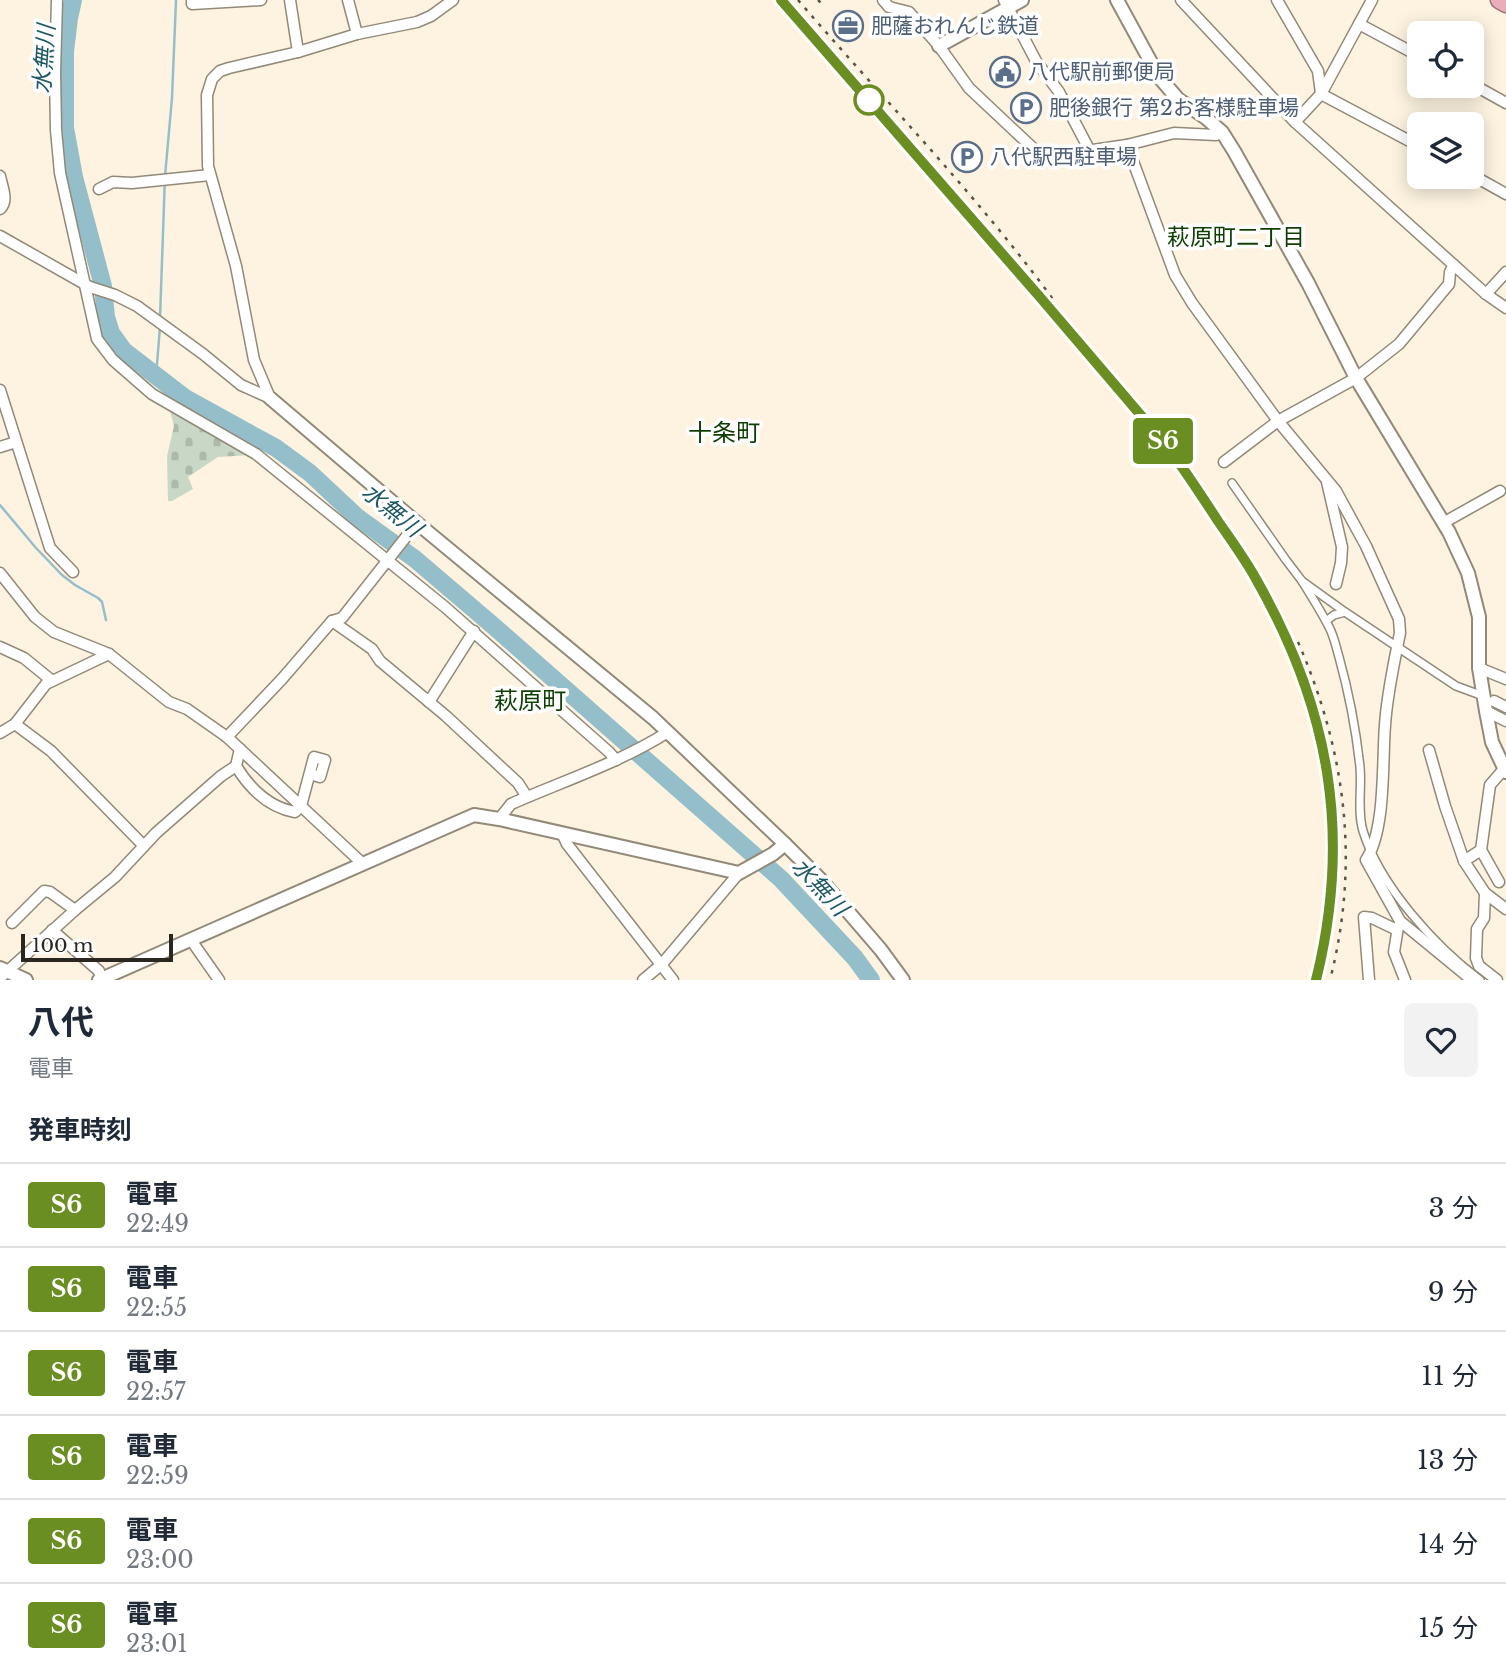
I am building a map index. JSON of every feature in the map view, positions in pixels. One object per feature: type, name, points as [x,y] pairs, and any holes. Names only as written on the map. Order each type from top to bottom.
[{"type":"highway","points":[[1499,0],[1506,4]]},
{"type":"street","points":[[57,0],[55,84],[60,173],[97,339],[103,349],[152,394],[256,454],[474,631],[619,759]]},
{"type":"street","points":[[192,0],[192,4],[261,0]]},
{"type":"street","points":[[290,0],[298,52]]},
{"type":"street","points":[[348,0],[357,34]]},
{"type":"street","points":[[270,398],[254,360],[236,266],[208,166],[207,95],[212,79],[220,71],[229,68],[298,52],[357,34],[417,22],[431,16],[453,0]]},
{"type":"street","points":[[883,0],[889,7],[909,7],[969,88],[1036,151],[1052,156],[1127,145],[1174,133],[1216,135],[1222,132]]},
{"type":"street","points":[[939,47],[1006,4],[1022,0]]},
{"type":"street","points":[[1116,0],[1159,77],[1178,99],[1222,132],[1234,151],[1308,283],[1356,378],[1443,523],[1468,573],[1479,617],[1479,668],[1488,703],[1492,742],[1505,771],[1490,785],[1482,850],[1499,882]]},
{"type":"street","points":[[1181,0],[1296,122],[1486,294],[1506,308]]},
{"type":"street","points":[[1278,0],[1318,71],[1321,94]]},
{"type":"street","points":[[1296,122],[1321,94],[1372,0]]},
{"type":"street","points":[[1006,4],[1036,61],[1059,92],[1090,151]]},
{"type":"street","points":[[1359,24],[1407,50]]},
{"type":"street","points":[[1484,91],[1506,103]]},
{"type":"street","points":[[1321,94],[1407,140]]},
{"type":"street","points":[[1127,145],[1175,275],[1192,303],[1278,421],[1336,491],[1366,546],[1399,619],[1400,633],[1385,723],[1378,828],[1366,860],[1399,925],[1394,952],[1405,980]]},
{"type":"street","points":[[99,189],[113,182],[132,183],[211,175]]},
{"type":"street","points":[[0,176],[5,200],[0,209]]},
{"type":"street","points":[[1484,182],[1506,194]]},
{"type":"street","points":[[0,236],[87,285],[137,306],[241,385],[270,398],[668,732],[820,879],[903,980]]},
{"type":"street","points":[[1224,463],[1278,421],[1356,378],[1399,344],[1450,284],[1450,271],[1454,265]]},
{"type":"street","points":[[1486,294],[1506,272]]},
{"type":"street","points":[[0,390],[50,548],[73,572]]},
{"type":"street","points":[[0,447],[16,442]]},
{"type":"street","points":[[1327,480],[1342,547],[1342,563],[1336,584]]},
{"type":"street","points":[[1232,483],[1302,581],[1330,629],[1348,690],[1360,770],[1361,816],[1371,852],[1393,889],[1426,932],[1480,980]]},
{"type":"street","points":[[1443,523],[1500,491]]},
{"type":"street","points":[[227,737],[332,621],[342,618],[417,523]]},
{"type":"street","points":[[0,573],[34,617],[54,632],[109,654],[169,702],[187,709],[227,737],[363,864]]},
{"type":"street","points":[[1302,581],[1456,686],[1488,703],[1506,707]]},
{"type":"street","points":[[1326,621],[1345,612]]},
{"type":"street","points":[[332,621],[372,649],[380,661],[446,716],[518,783],[527,797]]},
{"type":"street","points":[[429,702],[474,631]]},
{"type":"street","points":[[0,647],[24,658],[51,680]]},
{"type":"street","points":[[0,733],[15,724],[51,680],[109,654]]},
{"type":"street","points":[[1479,668],[1506,679]]},
{"type":"street","points":[[1488,703],[1506,721]]},
{"type":"street","points":[[15,724],[51,751],[144,846]]},
{"type":"street","points":[[499,819],[511,804],[619,759],[668,732]]},
{"type":"street","points":[[3,972],[115,877],[156,833],[236,766],[240,749]]},
{"type":"street","points":[[1429,750],[1464,862],[1485,893],[1506,909]]},
{"type":"street","points":[[236,766],[246,782],[271,804],[295,812],[301,806],[310,774]]},
{"type":"street","points":[[52,930],[99,971],[100,980],[474,815],[744,870]]},
{"type":"street","points":[[562,833],[567,844],[673,980]]},
{"type":"street","points":[[643,980],[662,964],[744,870],[785,844]]},
{"type":"street","points":[[1464,862],[1482,850]]},
{"type":"street","points":[[12,923],[44,891],[50,892],[75,910]]},
{"type":"street","points":[[1485,893],[1484,918],[1477,929],[1475,958],[1479,966],[1497,980]]},
{"type":"street","points":[[1370,980],[1364,917],[1399,925],[1472,980]]},
{"type":"street","points":[[191,940],[219,980]]},
{"type":"street","points":[[3,972],[26,980]]},
{"type":"green space","points":[[170,411],[252,455],[218,457],[188,477],[193,489],[168,501],[167,456],[174,426]]},
{"type":"waterway","name":"水無川","points":[[73,0],[65,52],[65,128],[74,177],[103,286],[106,317],[111,333],[124,351],[185,398],[276,448],[310,473],[357,517],[415,559],[781,879],[855,958],[871,980]]},
{"type":"waterway","points":[[160,318],[165,176],[172,98],[176,0]]},
{"type":"waterway","points":[[156,376],[160,327]]},
{"type":"waterway","points":[[0,505],[62,575],[102,602],[106,620]]},
{"type":"railway","points":[[781,0],[1161,439],[1234,544],[1277,618],[1290,644],[1310,698],[1330,788],[1333,820],[1332,885],[1316,980]]},
{"type":"railway","points":[[798,0],[962,186],[1055,302]]},
{"type":"railway","points":[[818,0],[821,3]]},
{"type":"railway","points":[[1298,642],[1327,725],[1343,808],[1346,851],[1344,893],[1330,980]]},
{"type":"train","name":"S6","points":[[781,0],[1171,451],[1256,579],[1282,629],[1303,680],[1318,724],[1329,778],[1334,850],[1331,900],[1316,980]]},
{"type":"place","name":"肥薩おれんじ鉄道","points":[[848,26]]},
{"type":"place","name":"八代駅前郵便局","points":[[1005,72]]},
{"type":"place","name":"肥後銀行 第2お客様駐車場","points":[[1026,108]]},
{"type":"place","name":"八代駅西駐車場","points":[[967,157]]},
{"type":"district","name":"萩原町二丁目","points":[[1236,237]]},
{"type":"district","name":"十条町","points":[[724,433]]},
{"type":"district","name":"萩原町","points":[[530,701]]}]
